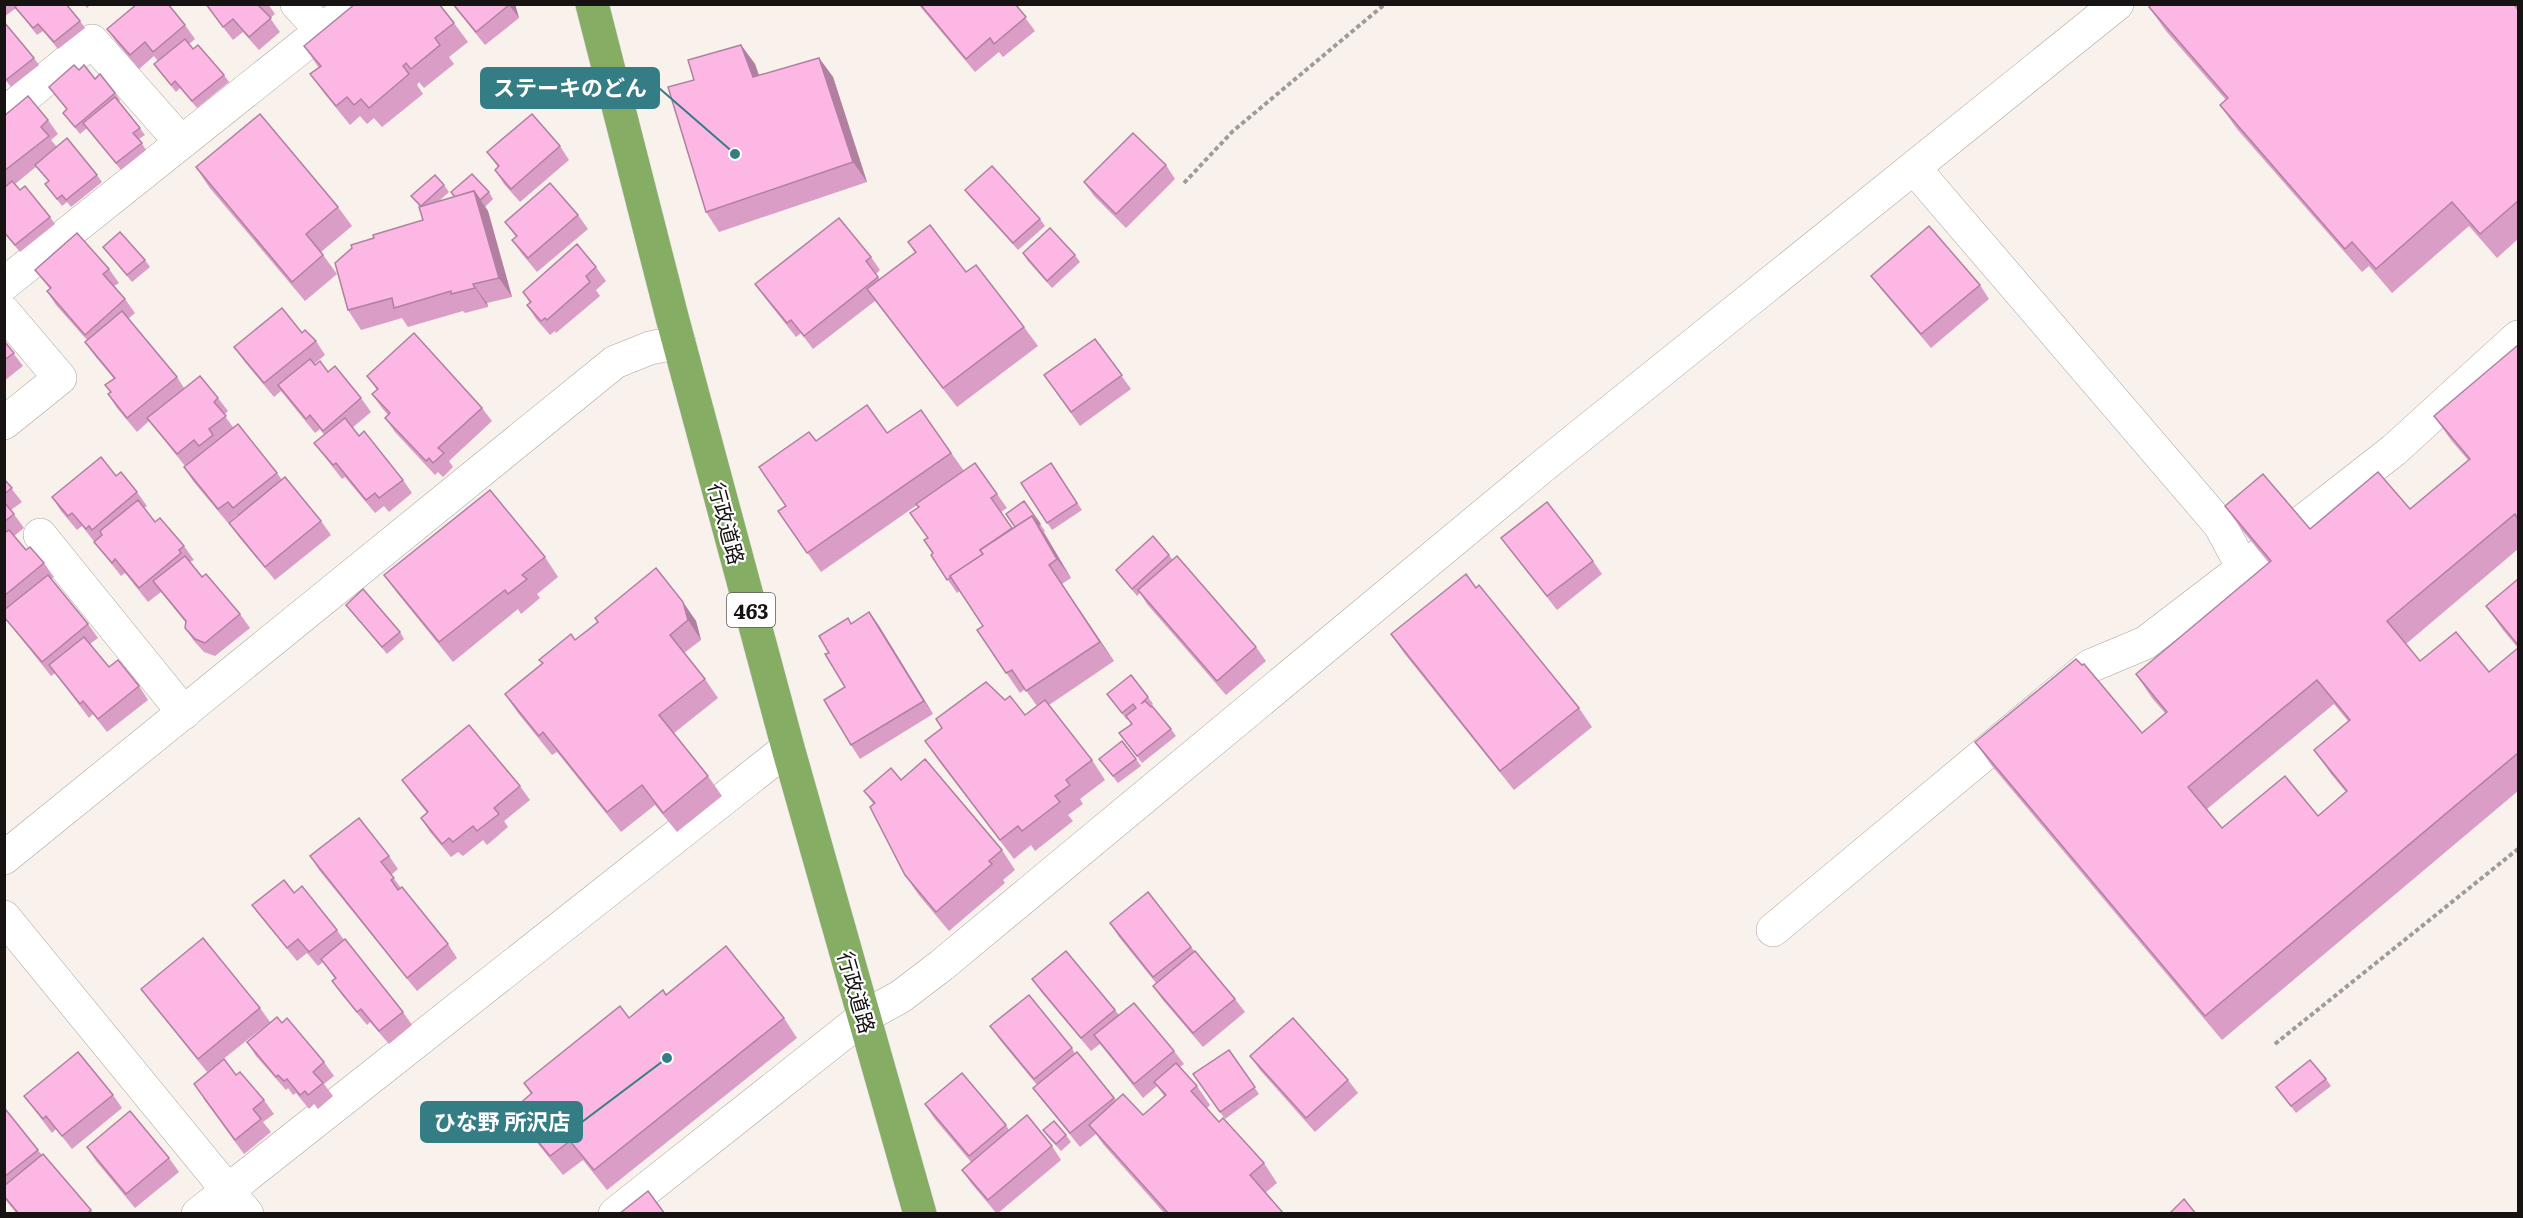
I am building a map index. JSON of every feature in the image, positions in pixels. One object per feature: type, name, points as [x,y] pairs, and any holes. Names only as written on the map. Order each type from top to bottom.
[{"type":"highway","name":"行政道路","points":[[592,4],[679,342],[788,748],[920,1214]]},
{"type":"street","points":[[297,4],[321,30]]},
{"type":"street","points":[[4,284],[355,4]]},
{"type":"street","points":[[615,1214],[865,1016],[900,997],[942,965],[1525,481],[2116,4]]},
{"type":"street","points":[[4,114],[92,41],[181,142]]},
{"type":"street","points":[[1914,168],[2220,525],[2243,568]]},
{"type":"street","points":[[4,312],[60,378],[4,423]]},
{"type":"street","points":[[1773,930],[2090,666],[2145,643],[2394,450],[2518,337]]},
{"type":"street","points":[[4,858],[615,362],[650,348],[679,342]]},
{"type":"street","points":[[39,536],[184,712]]},
{"type":"street","points":[[198,1214],[237,1202],[788,748]]},
{"type":"street","points":[[4,917],[237,1202]]},
{"type":"path","points":[[1184,183],[1233,130],[1385,4]]},
{"type":"path","points":[[2275,1044],[2518,849]]},
{"type":"building","points":[[19,4],[66,4],[80,21],[54,42],[38,24],[33,28],[15,7]]},
{"type":"building","points":[[137,4],[168,4],[185,25],[153,52],[145,42],[130,55],[107,29]]},
{"type":"building","points":[[206,4],[261,4],[259,6],[271,18],[249,37],[233,19],[223,27]]},
{"type":"building","points":[[355,4],[439,4],[454,23],[435,38],[440,45],[411,69],[406,63],[403,66],[409,74],[369,108],[361,99],[354,105],[347,97],[336,106],[310,74],[321,66],[304,46]]},
{"type":"building","points":[[453,4],[509,4],[509,5],[476,32]]},
{"type":"building","points":[[920,4],[1015,4],[1026,17],[994,44],[990,38],[966,59]]},
{"type":"building","points":[[2152,4],[2514,4],[2518,10],[2518,201],[2480,234],[2452,202],[2376,269],[2352,242],[2345,249],[2220,105],[2228,98],[2149,7]]},
{"type":"building","points":[[4,22],[34,58],[6,80],[4,77]]},
{"type":"building","points":[[185,39],[193,49],[198,45],[224,75],[192,101],[175,81],[171,85],[154,64]]},
{"type":"building","points":[[741,45],[753,77],[819,58],[853,162],[706,212],[668,87],[694,80],[688,60]]},
{"type":"building","points":[[74,65],[79,70],[84,65],[95,79],[100,74],[115,93],[75,127],[63,113],[67,109],[49,87]]},
{"type":"building","points":[[28,96],[48,120],[41,127],[49,136],[4,171],[4,116]]},
{"type":"building","points":[[115,97],[140,128],[133,133],[142,143],[116,163],[83,123]]},
{"type":"building","points":[[260,114],[338,207],[306,234],[323,255],[292,282],[196,167]]},
{"type":"building","points":[[532,114],[560,146],[511,189],[495,170],[499,166],[487,152]]},
{"type":"building","points":[[1133,133],[1166,165],[1116,214],[1084,182]]},
{"type":"building","points":[[67,138],[97,175],[66,200],[62,195],[57,199],[45,184],[49,181],[35,165]]},
{"type":"building","points":[[992,166],[1040,219],[1013,243],[965,190]]},
{"type":"building","points":[[472,174],[489,192],[480,200],[474,191],[455,197],[451,192]]},
{"type":"building","points":[[435,175],[444,185],[421,206],[411,196]]},
{"type":"building","points":[[12,181],[20,190],[25,186],[50,217],[15,245],[4,232],[4,188]]},
{"type":"building","points":[[550,183],[578,215],[528,258],[512,240],[517,236],[505,222]]},
{"type":"building","points":[[474,191],[499,278],[473,284],[475,288],[451,294],[451,291],[394,308],[392,298],[348,310],[335,263],[352,248],[351,245],[374,238],[373,235],[423,220],[419,207]]},
{"type":"building","points":[[839,218],[871,257],[866,261],[878,277],[804,336],[791,320],[787,323],[755,284]]},
{"type":"building","points":[[930,225],[966,272],[976,265],[1024,327],[943,388],[867,289],[916,252],[908,242]]},
{"type":"building","points":[[1929,226],[1980,285],[1921,334],[1871,276]]},
{"type":"building","points":[[1050,228],[1075,255],[1047,281],[1023,253]]},
{"type":"building","points":[[120,232],[145,260],[127,275],[103,247]]},
{"type":"building","points":[[77,233],[109,269],[103,274],[125,299],[85,335],[47,291],[51,288],[35,270]]},
{"type":"building","points":[[577,244],[596,267],[586,276],[590,282],[547,320],[545,318],[541,321],[527,305],[531,302],[523,292]]},
{"type":"building","points":[[282,308],[302,333],[305,330],[316,341],[264,383],[234,347]]},
{"type":"building","points":[[122,311],[177,377],[127,418],[108,394],[111,392],[105,385],[115,378],[85,342]]},
{"type":"building","points":[[414,333],[482,408],[438,448],[444,453],[433,463],[429,458],[426,461],[385,418],[390,413],[372,394],[378,389],[367,376]]},
{"type":"building","points":[[1095,339],[1122,375],[1071,412],[1044,375]]},
{"type":"building","points":[[4,341],[14,353],[4,360]]},
{"type":"building","points":[[2518,345],[2518,519],[2515,514],[2387,621],[2420,661],[2456,632],[2489,672],[2518,648],[2518,753],[2205,1016],[1975,742],[2076,659],[2082,665],[2084,664],[2142,733],[2167,712],[2136,674],[2271,561],[2225,506],[2263,474],[2310,529],[2378,472],[2410,509],[2470,459],[2434,416]],"holes":[[[2317,680],[2350,720],[2314,750],[2347,791],[2318,816],[2285,776],[2222,828],[2188,787]]]},
{"type":"building","points":[[310,359],[315,365],[320,361],[328,372],[335,366],[361,398],[323,431],[310,415],[306,419],[278,385]]},
{"type":"building","points":[[200,376],[218,398],[214,402],[226,416],[209,429],[213,435],[199,446],[194,440],[177,454],[147,418]]},
{"type":"building","points":[[867,405],[887,433],[921,410],[951,453],[807,553],[778,511],[786,506],[759,467],[809,432],[816,441]]},
{"type":"building","points":[[345,418],[359,436],[364,431],[403,480],[379,498],[375,493],[366,500],[336,463],[333,465],[314,443]]},
{"type":"building","points":[[238,424],[277,473],[233,508],[228,502],[218,509],[184,467]]},
{"type":"building","points":[[101,457],[116,476],[121,472],[137,492],[92,530],[89,526],[86,529],[72,513],[68,516],[52,497]]},
{"type":"building","points":[[975,463],[997,494],[991,498],[1012,528],[980,550],[983,554],[947,580],[924,540],[928,538],[910,513],[919,507],[916,504]]},
{"type":"building","points":[[1051,463],[1077,503],[1047,523],[1021,483]]},
{"type":"building","points":[[285,477],[321,521],[265,567],[229,523]]},
{"type":"building","points":[[4,479],[12,488],[4,494]]},
{"type":"building","points":[[490,490],[545,557],[522,575],[527,579],[508,594],[505,590],[439,642],[384,575]]},
{"type":"building","points":[[138,500],[155,522],[160,518],[184,546],[179,550],[181,553],[139,588],[115,559],[112,563],[94,542],[102,535],[100,531]]},
{"type":"building","points":[[1024,501],[1039,525],[1032,516],[1015,527],[1006,514]]},
{"type":"building","points":[[4,502],[14,514],[4,522]]},
{"type":"building","points":[[1547,502],[1593,561],[1547,596],[1501,538]]},
{"type":"building","points":[[1032,516],[1057,559],[1049,565],[1100,642],[1026,691],[1012,670],[1006,673],[977,630],[983,626],[950,576],[983,554],[980,550]]},
{"type":"building","points":[[9,530],[26,550],[30,547],[44,563],[4,596],[4,533]]},
{"type":"building","points":[[1153,536],[1169,555],[1132,589],[1116,570]]},
{"type":"building","points":[[185,556],[202,577],[206,574],[240,614],[205,643],[195,639],[185,628],[186,621],[153,581]]},
{"type":"building","points":[[1177,556],[1256,647],[1217,681],[1138,590]]},
{"type":"building","points":[[656,568],[683,602],[688,620],[670,635],[705,679],[659,715],[708,776],[663,813],[642,785],[607,812],[543,732],[539,736],[505,694],[543,663],[539,660],[571,634],[575,640],[598,622],[595,618]]},
{"type":"building","points":[[1466,574],[1476,588],[1479,585],[1579,708],[1500,771],[1391,634]]},
{"type":"building","points":[[48,575],[88,624],[42,662],[4,617],[4,610]]},
{"type":"building","points":[[2518,579],[2518,645],[2486,606]]},
{"type":"building","points":[[363,589],[400,632],[382,647],[346,605]]},
{"type":"building","points":[[869,612],[924,701],[851,745],[824,700],[845,687],[825,654],[829,653],[819,636],[848,618],[851,624]]},
{"type":"building","points":[[84,637],[109,667],[118,660],[139,686],[98,719],[83,701],[80,704],[49,665]]},
{"type":"building","points":[[1131,675],[1148,697],[1141,704],[1145,701],[1152,706],[1171,729],[1137,756],[1119,733],[1132,724],[1126,716],[1136,708],[1133,704],[1122,713],[1107,694]]},
{"type":"building","points":[[986,682],[1005,700],[1010,696],[1025,715],[1045,700],[1092,760],[1066,780],[1070,785],[1055,796],[1060,802],[1022,831],[1018,826],[1000,840],[925,741],[942,728],[936,719]]},
{"type":"building","points":[[469,725],[520,786],[494,808],[499,814],[477,831],[473,826],[453,842],[449,838],[442,844],[421,818],[428,812],[402,780]]},
{"type":"building","points":[[1122,741],[1136,759],[1113,776],[1099,759]]},
{"type":"building","points":[[925,759],[1002,850],[989,861],[992,864],[936,912],[905,875],[870,807],[875,803],[864,791],[891,768],[901,780]]},
{"type":"building","points":[[359,818],[389,856],[381,862],[394,878],[391,880],[398,890],[402,887],[448,944],[407,978],[310,856]]},
{"type":"building","points":[[284,880],[294,893],[302,886],[337,930],[309,952],[298,939],[287,948],[252,905]]},
{"type":"building","points":[[1148,892],[1191,947],[1153,977],[1110,923]]},
{"type":"building","points":[[203,938],[260,1008],[198,1059],[141,989]]},
{"type":"building","points":[[345,939],[403,1012],[379,1031],[361,1009],[357,1012],[332,981],[336,978],[321,959]]},
{"type":"building","points":[[726,946],[784,1018],[594,1170],[570,1141],[550,1156],[512,1110],[532,1093],[524,1083],[620,1006],[629,1018],[663,990],[666,995]]},
{"type":"building","points":[[1066,951],[1115,1010],[1081,1038],[1032,979]]},
{"type":"building","points":[[1195,951],[1235,999],[1193,1033],[1153,986]]},
{"type":"building","points":[[1029,995],[1072,1048],[1034,1079],[990,1026]]},
{"type":"building","points":[[1134,1003],[1174,1051],[1134,1084],[1094,1035]]},
{"type":"building","points":[[277,1017],[282,1023],[287,1018],[324,1062],[313,1072],[323,1083],[308,1095],[305,1091],[300,1095],[287,1079],[284,1081],[278,1075],[276,1077],[247,1042]]},
{"type":"building","points":[[1293,1018],[1348,1080],[1306,1118],[1250,1056]]},
{"type":"building","points":[[1229,1050],[1255,1087],[1220,1112],[1193,1074]]},
{"type":"building","points":[[78,1052],[113,1095],[62,1136],[46,1116],[43,1119],[24,1096]]},
{"type":"building","points":[[1077,1052],[1114,1098],[1070,1133],[1033,1088]]},
{"type":"building","points":[[224,1059],[236,1075],[240,1072],[264,1100],[253,1109],[261,1119],[235,1140],[194,1084]]},
{"type":"building","points":[[2310,1060],[2326,1079],[2291,1106],[2276,1087]]},
{"type":"building","points":[[1176,1063],[1197,1086],[1191,1091],[1219,1122],[1223,1118],[1264,1163],[1250,1175],[1284,1214],[1169,1214],[1089,1125],[1123,1094],[1143,1115],[1166,1095],[1154,1082]]},
{"type":"building","points":[[962,1073],[1006,1125],[969,1156],[925,1104]]},
{"type":"building","points":[[6,1110],[38,1150],[4,1177],[4,1111]]},
{"type":"building","points":[[130,1111],[169,1158],[126,1194],[87,1147]]},
{"type":"building","points":[[1027,1115],[1052,1146],[988,1200],[962,1170]]},
{"type":"building","points":[[1054,1121],[1066,1135],[1056,1144],[1043,1130]]},
{"type":"building","points":[[43,1154],[91,1210],[87,1214],[19,1214],[4,1196],[4,1186]]},
{"type":"building","points":[[648,1191],[665,1214],[619,1214]]},
{"type":"building","points":[[2184,1199],[2196,1214],[2169,1214]]},
{"type":"place","name":"ステーキのどん","points":[[735,154]]},
{"type":"place","name":"ひな野 所沢店","points":[[667,1058]]}]
